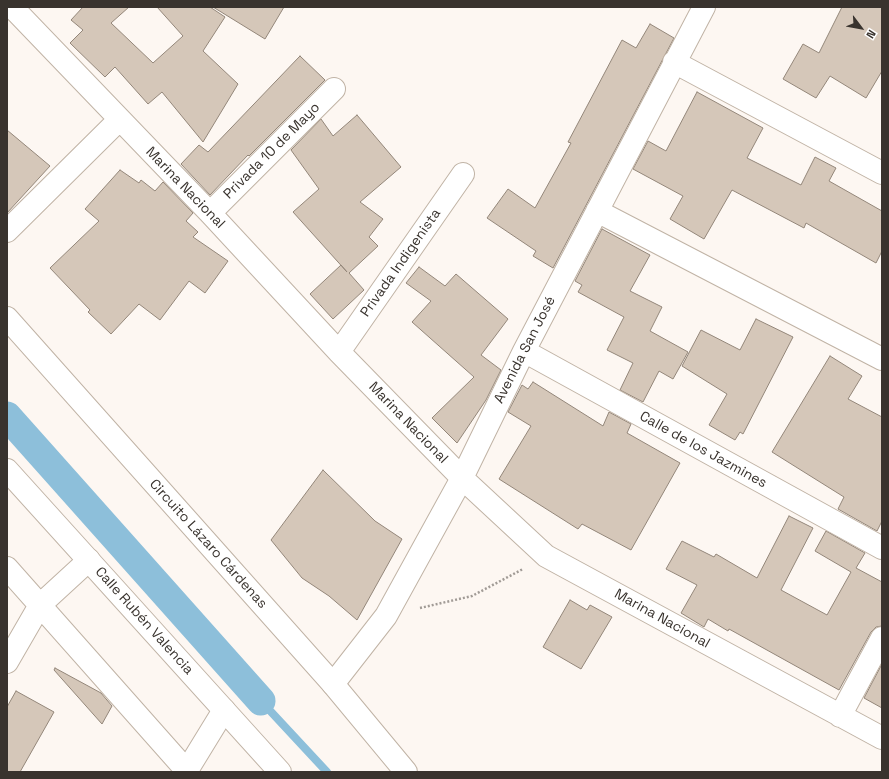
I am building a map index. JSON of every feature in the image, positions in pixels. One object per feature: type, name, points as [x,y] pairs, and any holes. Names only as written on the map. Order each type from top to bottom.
[{"type":"street","name":"Marina Nacional","points":[[12,7],[210,213],[339,352],[462,478],[546,556],[882,738]]},
{"type":"street","name":"Avenida San José","points":[[333,684],[386,616],[462,478],[524,351],[704,7]]},
{"type":"street","points":[[674,62],[882,173]]},
{"type":"street","name":"Privada 10 de Mayo","points":[[210,213],[334,89]]},
{"type":"street","points":[[7,231],[119,120]]},
{"type":"street","name":"Privada Indigenista","points":[[339,352],[463,174]]},
{"type":"street","points":[[597,211],[882,359]]},
{"type":"street","name":"Circuito Lázaro Cárdenas","points":[[7,318],[333,684],[406,772]]},
{"type":"street","name":"Calle de los Jazmines","points":[[524,351],[882,548]]},
{"type":"street","name":"Calle Rubén Valencia","points":[[7,470],[280,772]]},
{"type":"street","points":[[7,661],[40,605],[89,560]]},
{"type":"street","points":[[7,568],[187,772],[224,710]]},
{"type":"street","points":[[840,716],[882,638]]},
{"type":"path","points":[[386,616],[472,596],[546,556]]},
{"type":"building","points":[[83,7],[129,7],[111,23],[153,63],[183,36],[157,7],[210,7],[225,17],[203,51],[238,84],[203,142],[162,92],[148,104],[115,67],[105,77],[70,43],[83,30],[71,20]]},
{"type":"building","points":[[213,7],[284,7],[265,39]]},
{"type":"building","points":[[842,7],[882,7],[882,71],[866,98],[830,76],[816,98],[783,79],[803,44],[819,53]]},
{"type":"building","points":[[650,24],[674,38],[553,268],[533,256],[536,251],[487,218],[508,189],[535,208],[571,143],[568,142],[622,40],[636,48]]},
{"type":"building","points":[[300,56],[325,80],[249,156],[248,155],[210,195],[181,164],[199,145],[208,152]]},
{"type":"building","points":[[697,92],[763,128],[747,158],[801,185],[815,157],[836,168],[829,181],[882,211],[882,251],[876,263],[806,223],[804,228],[732,190],[704,239],[670,219],[683,196],[633,169],[648,141],[666,151]]},
{"type":"building","points":[[357,115],[401,167],[360,202],[383,219],[369,237],[378,246],[349,273],[364,290],[333,319],[310,294],[341,265],[293,212],[319,189],[291,150],[321,119],[333,136]]},
{"type":"building","points":[[7,130],[50,166],[7,213]]},
{"type":"building","points":[[120,170],[139,183],[141,180],[155,191],[163,182],[193,213],[186,221],[198,232],[193,237],[228,261],[205,293],[189,281],[160,320],[139,304],[111,334],[88,312],[90,310],[50,268],[99,221],[85,209]]},
{"type":"building","points":[[602,229],[650,255],[630,291],[662,307],[650,331],[688,352],[673,379],[659,371],[643,402],[620,390],[633,363],[607,350],[624,317],[578,292],[582,285],[575,281]]},
{"type":"building","points":[[419,267],[445,286],[456,274],[508,319],[481,355],[501,370],[486,400],[457,443],[432,418],[474,377],[412,322],[431,301],[406,283]]},
{"type":"building","points":[[756,319],[793,337],[743,434],[740,432],[735,440],[709,425],[727,394],[682,366],[701,330],[740,350]]},
{"type":"building","points":[[830,356],[862,376],[848,399],[882,417],[882,521],[877,531],[838,509],[844,497],[772,452]]},
{"type":"building","points":[[533,382],[603,426],[609,412],[631,424],[627,433],[680,463],[631,550],[582,524],[578,529],[499,479],[531,426],[508,412],[522,385],[528,389]]},
{"type":"building","points":[[323,470],[375,521],[402,539],[357,620],[329,596],[302,578],[271,540]]},
{"type":"building","points":[[789,516],[813,528],[781,590],[827,615],[851,572],[815,551],[826,531],[865,553],[856,568],[882,582],[882,626],[876,627],[871,632],[839,690],[729,629],[728,631],[708,619],[704,627],[681,613],[697,585],[666,569],[682,541],[714,557],[716,554],[757,578]]},
{"type":"building","points":[[570,600],[587,610],[590,605],[612,617],[581,669],[543,647]]},
{"type":"building","points":[[882,664],[882,708],[864,698]]},
{"type":"building","points":[[55,668],[101,693],[112,706],[102,724],[54,670]]},
{"type":"building","points":[[16,691],[54,712],[20,772],[7,772],[7,707]]},
{"type":"waterway","points":[[7,416],[261,701]]},
{"type":"waterway","points":[[261,701],[327,772]]}]
